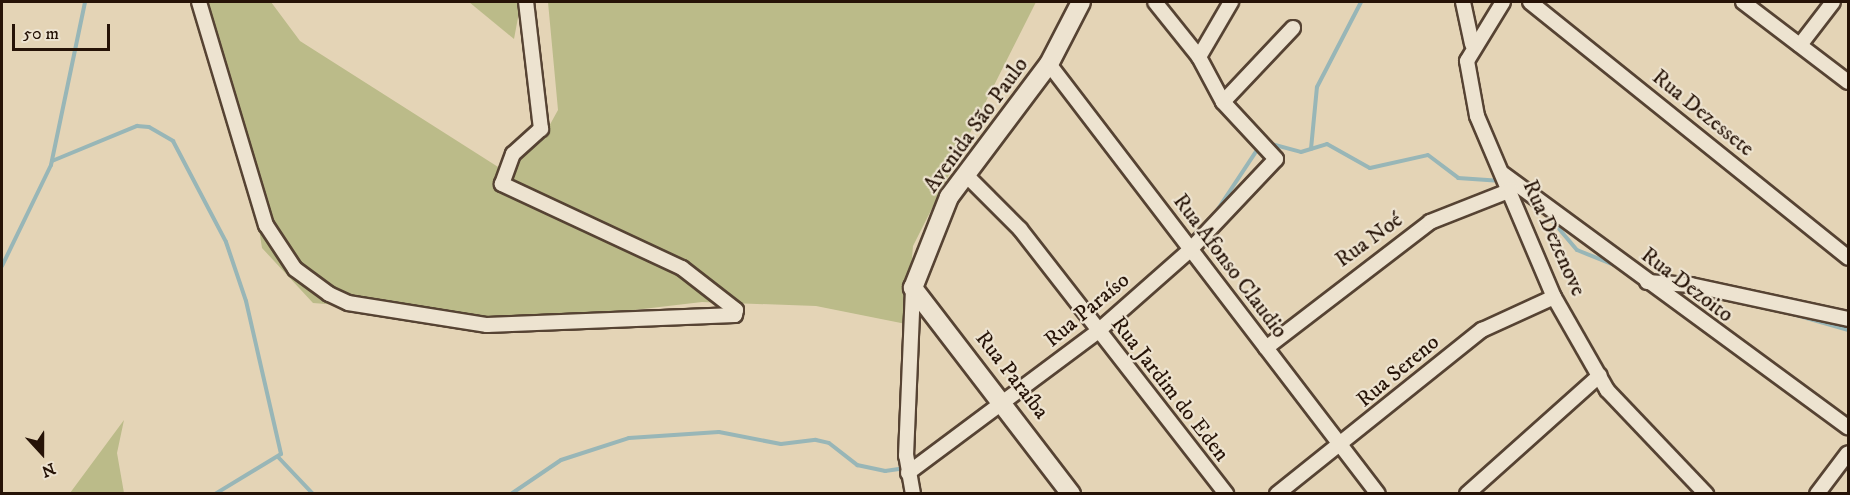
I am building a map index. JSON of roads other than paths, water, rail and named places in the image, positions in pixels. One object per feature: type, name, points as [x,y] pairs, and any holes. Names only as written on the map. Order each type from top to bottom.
[{"type":"street","points":[[199,2],[266,225],[282,254],[321,289],[348,303],[487,325],[735,315],[736,310],[682,268],[502,184],[509,160],[542,129],[526,2]]},
{"type":"street","name":"Avenida São Paulo","points":[[913,494],[908,473],[913,288],[938,221],[965,174],[1049,64],[1081,2]]},
{"type":"street","points":[[1155,2],[1199,57],[1223,102],[1293,28]]},
{"type":"street","points":[[1199,57],[1231,2]]},
{"type":"street","points":[[1462,2],[1473,44]]},
{"type":"street","name":"Rua Dezenove","points":[[1503,2],[1473,44],[1468,82],[1503,174],[1554,297],[1614,401],[1706,494]]},
{"type":"street","name":"Rua Dezessete","points":[[1530,2],[1848,258]]},
{"type":"street","points":[[1743,2],[1848,82]]},
{"type":"street","points":[[1800,45],[1833,2]]},
{"type":"street","name":"Rua Afonso Claudio","points":[[1049,64],[1378,494]]},
{"type":"street","name":"Rua Paraíso","points":[[908,473],[1006,403],[1097,332],[1190,250],[1276,159],[1223,102]]},
{"type":"street","name":"Rua Jardim do Eden","points":[[965,174],[1020,229],[1097,332],[1227,494]]},
{"type":"street","name":"Rua Dezoito","points":[[1503,174],[1647,282],[1848,427]]},
{"type":"street","name":"Rua Noé","points":[[1266,348],[1430,222],[1511,190]]},
{"type":"street","points":[[1647,282],[1691,285],[1848,319]]},
{"type":"street","name":"Rua Paraíba","points":[[913,288],[1006,403],[1071,494]]},
{"type":"street","name":"Rua Sereno","points":[[1277,494],[1340,446],[1482,330],[1554,297]]},
{"type":"street","points":[[1467,494],[1600,375]]},
{"type":"street","points":[[1817,494],[1848,453]]},
{"type":"waterway","points":[[2,266],[51,165],[85,2]]},
{"type":"waterway","points":[[1311,149],[1317,87],[1361,2]]},
{"type":"waterway","points":[[52,161],[137,126],[149,127],[173,141],[226,242],[246,301],[281,454],[215,494]]},
{"type":"waterway","points":[[1264,142],[1301,152],[1327,144],[1370,168],[1428,155],[1458,178],[1502,181]]},
{"type":"waterway","points":[[1212,218],[1259,147]]},
{"type":"waterway","points":[[1544,211],[1577,250],[1622,268]]},
{"type":"waterway","points":[[1789,313],[1848,330]]},
{"type":"waterway","points":[[511,494],[561,460],[629,438],[719,432],[781,444],[816,440],[829,443],[857,465],[885,471],[906,468]]},
{"type":"waterway","points":[[279,458],[313,494]]}]
